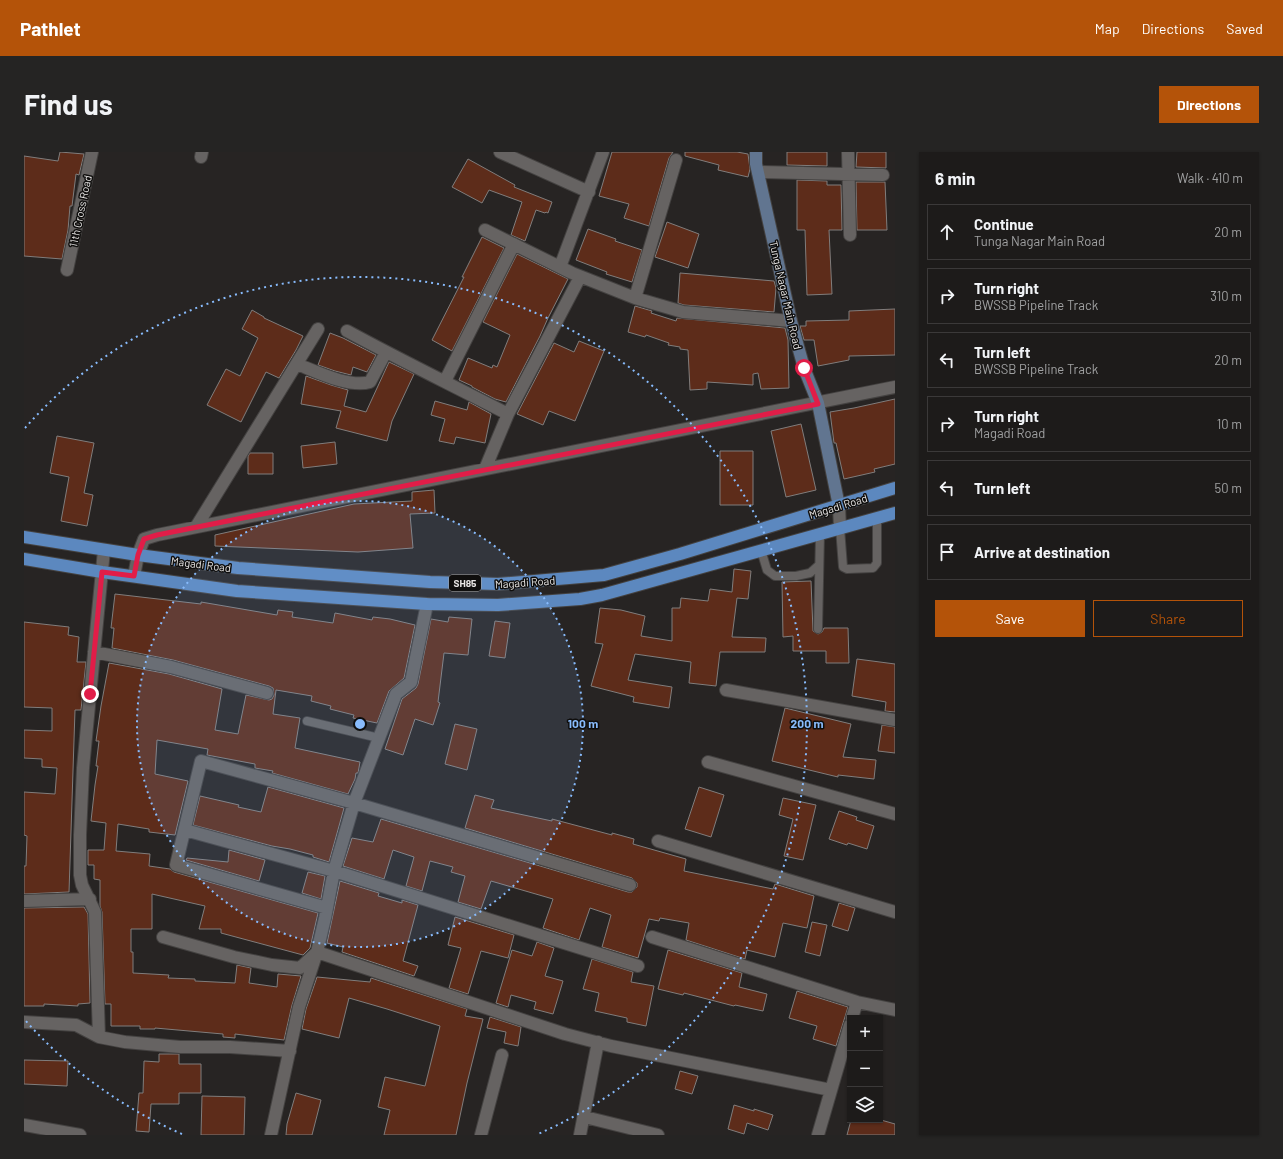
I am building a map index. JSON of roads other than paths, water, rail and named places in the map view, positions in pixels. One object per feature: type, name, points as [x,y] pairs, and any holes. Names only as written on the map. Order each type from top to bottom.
[{"type":"main road","name":"Magadi Road","points":[[24,537],[138,555],[238,568],[430,582],[498,584],[604,575],[680,554],[895,488]]},
{"type":"main road","name":"Magadi Road","points":[[24,559],[102,572],[237,591],[427,604],[498,605],[580,599],[602,595],[895,513]]},
{"type":"street","name":"11th Cross Road","points":[[67,270],[92,152]]},
{"type":"street","points":[[500,152],[589,192]]},
{"type":"street","points":[[560,267],[603,152]]},
{"type":"street","name":"Tunga Nagar Main Road","points":[[756,152],[756,164],[791,321],[804,368],[818,404],[839,506]]},
{"type":"street","points":[[848,152],[850,235]]},
{"type":"street","points":[[635,298],[676,160]]},
{"type":"street","points":[[758,172],[883,175]]},
{"type":"street","points":[[485,230],[560,267],[635,298],[683,312],[791,321]]},
{"type":"street","points":[[445,381],[514,244]]},
{"type":"street","points":[[485,469],[508,414],[580,276]]},
{"type":"street","points":[[196,527],[318,329]]},
{"type":"street","points":[[347,331],[508,414]]},
{"type":"street","points":[[297,364],[345,381],[359,384],[370,382],[386,352]]},
{"type":"street","points":[[134,576],[138,555],[144,539],[157,535],[818,404],[895,387]]},
{"type":"street","points":[[839,506],[840,528]]},
{"type":"street","points":[[99,1037],[95,912],[82,885],[80,875],[80,835],[83,768],[104,550]]},
{"type":"street","points":[[271,1135],[299,1007],[317,952],[334,871],[354,803],[396,694],[410,682],[427,604]]},
{"type":"street","points":[[94,652],[171,667],[267,693]]},
{"type":"street","points":[[726,690],[895,720]]},
{"type":"street","points":[[327,908],[176,865],[201,761],[354,803],[630,885]]},
{"type":"street","points":[[708,762],[895,814]]},
{"type":"street","points":[[185,830],[334,871],[638,966]]},
{"type":"street","points":[[658,841],[895,912]]},
{"type":"street","points":[[24,901],[90,899]]},
{"type":"street","points":[[163,937],[234,958],[272,965],[300,968],[317,952]]},
{"type":"street","points":[[652,937],[857,1002],[895,1010]]},
{"type":"street","points":[[317,952],[565,1034],[611,1046],[831,1090]]},
{"type":"street","points":[[853,1015],[857,1002]]},
{"type":"street","points":[[24,1022],[76,1025],[99,1037],[125,1042],[180,1047],[230,1047],[290,1051]]},
{"type":"street","points":[[818,1135],[847,1035]]},
{"type":"street","points":[[580,1135],[585,1117],[598,1042]]},
{"type":"street","points":[[480,1135],[502,1055]]},
{"type":"street","points":[[585,1117],[658,1135]]},
{"type":"street","points":[[24,1125],[80,1135]]},
{"type":"lane","points":[[840,528],[843,567],[846,569],[873,568],[877,563],[877,518]]},
{"type":"lane","points":[[818,630],[820,534]]},
{"type":"lane","points":[[761,550],[767,570],[775,576],[796,576],[810,573],[819,564]]},
{"type":"lane","points":[[307,721],[379,738]]}]
